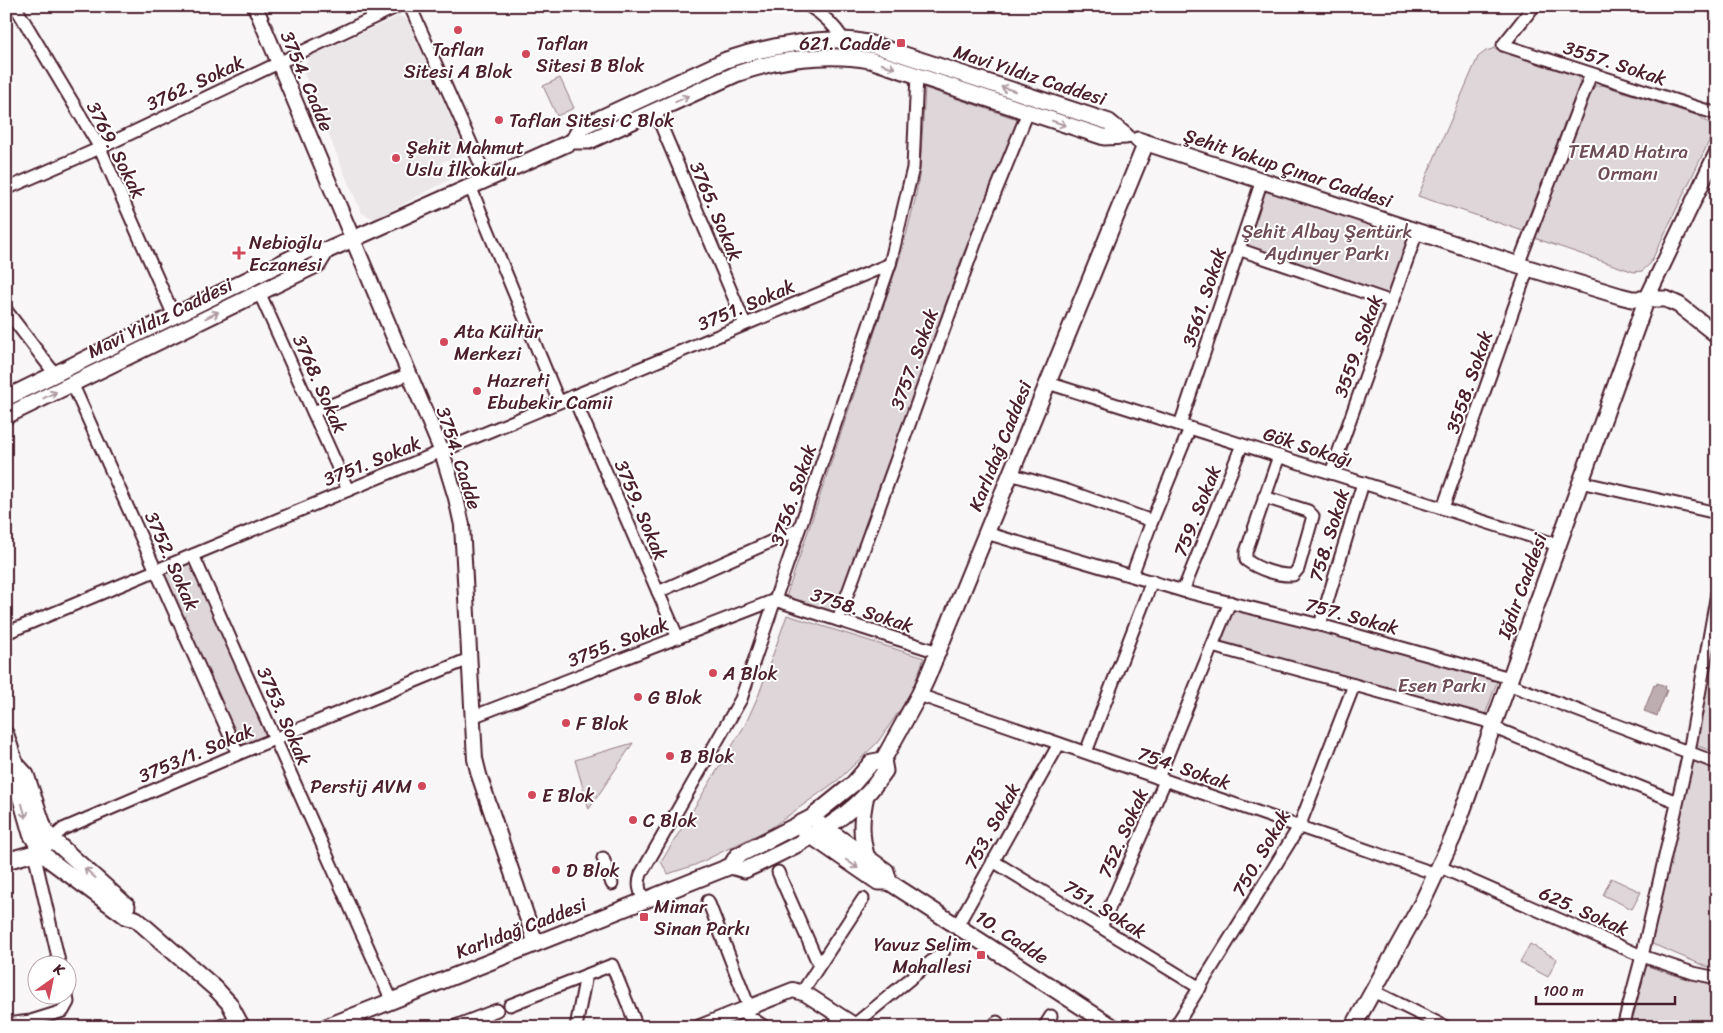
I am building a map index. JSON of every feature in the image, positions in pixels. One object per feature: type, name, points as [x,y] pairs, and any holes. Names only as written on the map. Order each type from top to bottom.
[{"type":"main road","name":"Mavi Yıldız Caddesi","points":[[573,141],[581,126],[726,60],[748,52],[814,42],[844,40],[868,43],[1109,122],[1126,136]]},
{"type":"main road","points":[[814,42],[817,57]]},
{"type":"main road","name":"Mavi Yıldız Caddesi","points":[[6,398],[310,250],[326,251],[573,141],[589,141],[756,67],[817,57],[842,56],[863,58],[1104,138],[1126,136]]},
{"type":"main road","name":"Şehit Yakup Çınar Caddesi","points":[[1126,136],[1417,232],[1620,296],[1632,299],[1666,299],[1679,305],[1717,335]]},
{"type":"main road","name":"Karlıdağ Caddesi","points":[[731,866],[745,870],[825,828],[866,795],[885,771],[883,760],[919,695],[938,652],[1146,143]]},
{"type":"main road","name":"Mavi Yıldız Caddesi","points":[[6,416],[318,264],[326,251]]},
{"type":"main road","name":"Iğdır Caddesi","points":[[1353,1027],[1438,870],[1453,837],[1647,298]]},
{"type":"main road","points":[[174,316],[180,330]]},
{"type":"main road","points":[[6,735],[11,765],[37,851],[127,917],[136,919]]},
{"type":"main road","name":"Karlıdağ Caddesi","points":[[326,1027],[731,866],[737,856],[811,818],[854,784],[872,762],[883,760]]},
{"type":"main road","points":[[11,765],[26,775],[45,831],[52,839],[132,910],[136,919],[216,988],[229,1004],[240,1023]]},
{"type":"main road","points":[[866,795],[861,826],[862,841],[867,858]]},
{"type":"main road","name":"10. Cadde","points":[[811,818],[886,872],[889,882]]},
{"type":"main road","name":"10. Cadde","points":[[797,826],[878,882],[889,882],[1113,1027]]},
{"type":"main road","points":[[6,861],[37,851],[52,839]]},
{"type":"street","name":"3769. Sokak","points":[[14,6],[100,148],[174,316]]},
{"type":"street","name":"3754. Cadde","points":[[255,6],[442,452],[456,498],[462,525],[475,759],[536,944]]},
{"type":"street","name":"3762. Sokak","points":[[6,189],[100,148],[398,6]]},
{"type":"street","points":[[410,6],[487,179]]},
{"type":"street","points":[[809,6],[824,15],[835,26],[844,40]]},
{"type":"street","name":"3557. Sokak","points":[[1534,6],[1503,45],[1717,114]]},
{"type":"street","name":"3558. Sokak","points":[[1443,508],[1523,266],[1591,74]]},
{"type":"street","name":"3756. Sokak","points":[[644,902],[638,888],[638,882],[742,699],[890,264],[913,168],[917,75]]},
{"type":"street","name":"3765. Sokak","points":[[655,111],[746,324]]},
{"type":"street","name":"3757. Sokak","points":[[838,620],[977,239],[1028,112]]},
{"type":"street","name":"Iğdır Caddesi","points":[[1647,298],[1717,152]]},
{"type":"street","name":"3561. Sokak","points":[[1132,575],[1185,426],[1238,250],[1262,180]]},
{"type":"street","points":[[470,186],[559,402]]},
{"type":"street","name":"3559. Sokak","points":[[1331,473],[1417,232]]},
{"type":"street","points":[[1238,250],[1392,302]]},
{"type":"street","name":"3751. Sokak","points":[[6,633],[890,264]]},
{"type":"street","name":"3768. Sokak","points":[[259,292],[348,490]]},
{"type":"street","points":[[6,310],[55,374]]},
{"type":"street","points":[[313,412],[409,374]]},
{"type":"street","name":"Gök Sokağı","points":[[1048,382],[1558,545]]},
{"type":"street","name":"3752. Sokak","points":[[72,383],[238,754]]},
{"type":"street","name":"3759. Sokak","points":[[573,396],[678,638]]},
{"type":"street","name":"759. Sokak","points":[[1183,591],[1242,444]]},
{"type":"street","points":[[1264,497],[1308,511],[1313,516],[1298,569],[1293,575],[1286,576],[1261,568],[1246,560],[1246,552],[1264,497],[1279,456]]},
{"type":"street","points":[[1010,474],[1068,491],[1152,521]]},
{"type":"street","points":[[1580,482],[1717,513]]},
{"type":"street","name":"758. Sokak","points":[[1320,625],[1363,483]]},
{"type":"street","points":[[658,592],[799,529]]},
{"type":"street","name":"757. Sokak","points":[[986,533],[1183,591],[1320,625],[1509,681],[1717,763]]},
{"type":"street","name":"3753. Sokak","points":[[193,554],[392,1001]]},
{"type":"street","points":[[1086,752],[1152,581]]},
{"type":"street","points":[[1622,1027],[1642,956],[1689,752],[1717,593]]},
{"type":"street","name":"3758. Sokak","points":[[775,600],[938,652]]},
{"type":"street","name":"3755. Sokak","points":[[472,717],[775,600]]},
{"type":"street","name":"752. Sokak","points":[[1101,927],[1162,779],[1230,602]]},
{"type":"street","points":[[1212,646],[1493,725],[1677,802]]},
{"type":"street","name":"3753/1. Sokak","points":[[52,839],[63,829],[238,754],[469,659]]},
{"type":"street","name":"750. Sokak","points":[[1175,1027],[1300,827],[1354,685]]},
{"type":"street","name":"754. Sokak","points":[[919,695],[1300,827],[1438,870]]},
{"type":"street","name":"753. Sokak","points":[[957,926],[1059,744]]},
{"type":"street","points":[[37,851],[58,956]]},
{"type":"street","points":[[603,858],[612,884]]},
{"type":"street","name":"751. Sokak","points":[[993,861],[1200,988]]},
{"type":"street","name":"625. Sokak","points":[[1438,870],[1642,956],[1693,973],[1717,978]]},
{"type":"street","points":[[778,872],[820,965]]},
{"type":"street","points":[[802,992],[863,899]]},
{"type":"street","points":[[708,900],[745,1009],[765,1027]]},
{"type":"street","points":[[700,1027],[789,991],[802,992],[855,1026],[944,951]]},
{"type":"street","points":[[510,1005],[612,965],[637,1027]]},
{"type":"street","points":[[576,1027],[586,975]]},
{"type":"street","points":[[1373,991],[1446,1027]]},
{"type":"street","points":[[6,1024],[31,1021],[63,1011],[66,1006]]},
{"type":"street","points":[[453,1027],[480,1021],[497,1010]]},
{"type":"street","points":[[1044,1027],[1051,1016]]},
{"type":"street","points":[[218,1027],[240,1023]]},
{"type":"shaded area","points":[[399,16],[407,20],[467,154],[441,162],[451,179],[375,219],[362,213],[303,71],[309,57]]},
{"type":"shaded area","points":[[1657,683],[1666,686],[1665,689],[1667,690],[1657,716],[1644,711],[1654,685],[1656,686]]},
{"type":"green space","points":[[1495,48],[1578,75],[1580,83],[1523,231],[1418,196],[1478,57],[1486,51]]},
{"type":"green space","points":[[560,78],[574,108],[557,116],[543,86]]},
{"type":"green space","name":"TEMAD Hatıra Ormanı","points":[[1602,85],[1699,116],[1710,124],[1713,133],[1650,264],[1642,271],[1634,272],[1537,239],[1534,234],[1590,88]]},
{"type":"green space","points":[[925,88],[1020,120],[962,257],[836,616],[785,600],[902,251],[915,200],[920,170]]},
{"type":"green space","name":"Şehit Albay Şentürk Aydınyer Parkı","points":[[1266,188],[1408,237],[1388,295],[1246,246]]},
{"type":"green space","points":[[191,562],[268,734],[242,746],[163,574]]},
{"type":"green space","name":"Esen Parkı","points":[[1237,607],[1498,679],[1484,718],[1221,644],[1232,610]]},
{"type":"green space","points":[[1717,614],[1717,753],[1695,745]]},
{"type":"green space","points":[[787,615],[924,658],[911,694],[877,743],[838,780],[771,828],[695,865],[668,874],[661,862],[745,725],[759,694]]},
{"type":"green space","points":[[633,743],[589,809],[575,760]]},
{"type":"green space","points":[[1694,757],[1717,766],[1717,968],[1705,966],[1650,943]]},
{"type":"green space","points":[[1611,878],[1641,892],[1632,909],[1603,895]]},
{"type":"green space","points":[[1530,944],[1557,959],[1548,977],[1520,962]]},
{"type":"green space","points":[[1644,965],[1684,978],[1717,985],[1717,1027],[1627,1027]]},
{"type":"place","name":"Taflan Sitesi A Blok","points":[[458,30]]},
{"type":"place","name":"621. Cadde","points":[[901,43]]},
{"type":"place","name":"Taflan Sitesi B Blok","points":[[526,54]]},
{"type":"place","name":"Taflan Sitesi C Blok","points":[[499,120]]},
{"type":"place","name":"Şehit Mahmut Uslu İlkokulu","points":[[396,158]]},
{"type":"place","name":"Nebioğlu Eczanesi","points":[[239,253]]},
{"type":"place","name":"Ata Kültür Merkezi","points":[[444,342]]},
{"type":"place","name":"Hazreti Ebubekir Camii","points":[[477,391]]},
{"type":"place","name":"A Blok","points":[[713,673]]},
{"type":"place","name":"G Blok","points":[[638,697]]},
{"type":"place","name":"F Blok","points":[[566,723]]},
{"type":"place","name":"B Blok","points":[[670,756]]},
{"type":"place","name":"Perstij AVM","points":[[422,786]]},
{"type":"place","name":"E Blok","points":[[532,795]]},
{"type":"place","name":"C Blok","points":[[633,820]]},
{"type":"place","name":"D Blok","points":[[556,870]]},
{"type":"place","name":"Mimar Sinan Parkı","points":[[644,917]]},
{"type":"place","name":"Yavuz Selim Mahallesi","points":[[981,955]]}]
